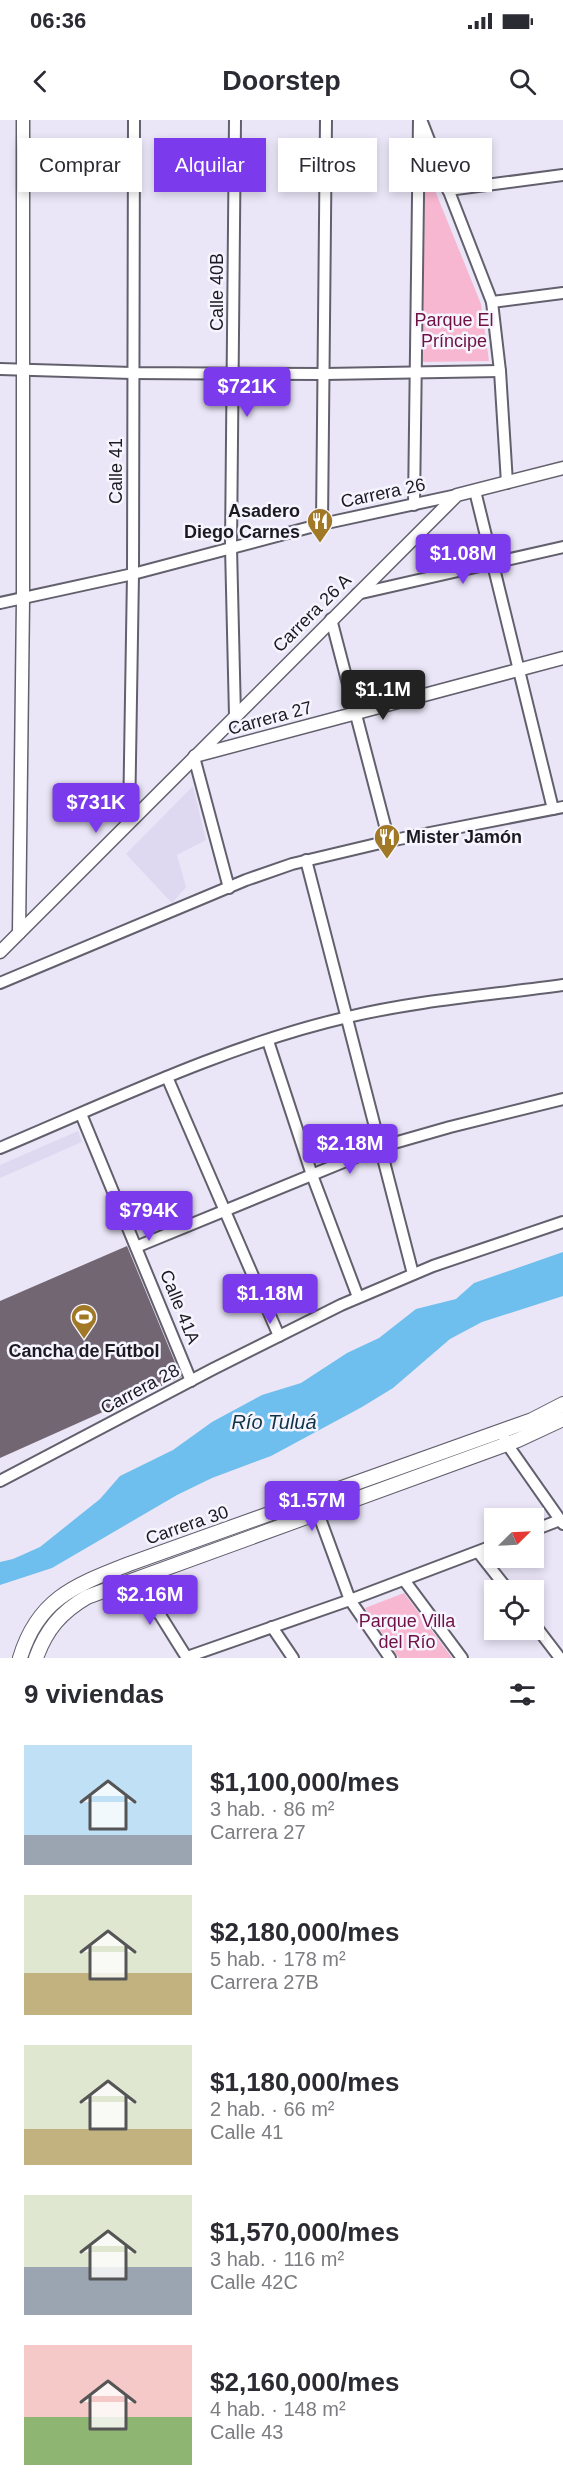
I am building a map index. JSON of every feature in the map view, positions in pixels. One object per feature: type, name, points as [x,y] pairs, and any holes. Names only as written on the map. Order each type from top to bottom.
[{"type":"main road","name":"Carrera 30","points":[[20,1658],[35,1621],[58,1598],[84,1583],[118,1568],[532,1420],[563,1404]]},
{"type":"main road","name":"Carrera 30","points":[[36,1658],[48,1630],[67,1611],[87,1597],[507,1444],[563,1419]]},
{"type":"main road","points":[[300,1503],[312,1515]]},
{"type":"main road","points":[[58,1598],[67,1611]]},
{"type":"street","points":[[19,933],[23,600],[23,120]]},
{"type":"street","name":"Calle 41","points":[[129,822],[133,574],[134,120]]},
{"type":"street","name":"Calle 40B","points":[[235,120],[231,547],[235,716]]},
{"type":"street","points":[[322,524],[326,120]]},
{"type":"street","points":[[420,120],[427,138]]},
{"type":"street","points":[[419,138],[420,120]]},
{"type":"street","points":[[492,184],[563,174]]},
{"type":"street","points":[[414,505],[418,192]]},
{"type":"street","points":[[449,192],[492,302],[500,371],[507,483]]},
{"type":"street","points":[[492,302],[563,293]]},
{"type":"street","points":[[0,369],[132,373],[325,374],[500,371]]},
{"type":"street","name":"Carrera 26","points":[[0,603],[23,600],[133,574],[322,524],[475,491],[563,468]]},
{"type":"street","points":[[0,982],[269,872],[306,860],[389,841],[558,808],[520,670],[475,491]]},
{"type":"street","name":"Carrera 26 A","points":[[0,952],[457,495]]},
{"type":"street","points":[[356,594],[563,547]]},
{"type":"street","points":[[331,619],[389,841]]},
{"type":"street","name":"Carrera 27","points":[[194,757],[563,658]]},
{"type":"street","points":[[194,757],[229,888]]},
{"type":"street","points":[[306,860],[413,1274]]},
{"type":"street","points":[[0,1148],[218,1057],[347,1017],[430,1002],[563,985]]},
{"type":"street","points":[[268,1041],[312,1175],[358,1297]]},
{"type":"street","points":[[167,1077],[279,1336]]},
{"type":"street","points":[[136,1247],[380,1147],[563,1099]]},
{"type":"street","name":"Calle 41A","points":[[81,1114],[191,1381]]},
{"type":"street","name":"Carrera 28","points":[[0,1481],[358,1297],[413,1274],[563,1222]]},
{"type":"street","points":[[502,1431],[507,1444],[561,1522],[544,1527]]},
{"type":"street","points":[[312,1515],[350,1600],[390,1658]]},
{"type":"street","points":[[137,1578],[187,1658],[484,1550]]},
{"type":"street","points":[[478,1552],[500,1580]]},
{"type":"street","points":[[404,1580],[462,1658]]},
{"type":"street","points":[[273,1627],[293,1658]]},
{"type":"street","points":[[544,1637],[560,1658]]},
{"type":"shaded area","points":[[193,786],[206,840],[177,855],[186,887],[172,903],[126,854]]},
{"type":"shaded area","points":[[78,1131],[82,1142],[0,1178],[0,1165]]},
{"type":"green space","name":"Parque El Príncipe","points":[[425,192],[436,192],[481,304],[489,361],[423,362]]},
{"type":"green space","name":"Parque Villa del Río","points":[[404,1593],[452,1658],[399,1658],[365,1608]]},
{"type":"water","name":"Río Tuluá","points":[[563,1252],[563,1296],[482,1322],[450,1339],[393,1388],[362,1407],[271,1456],[212,1478],[177,1495],[52,1568],[0,1585],[0,1562],[40,1547],[100,1499],[120,1476],[173,1450],[212,1422],[262,1395],[301,1383],[347,1353],[379,1338],[416,1309],[456,1299],[474,1283]]},
{"type":"building","name":"Cancha de Fútbol","points":[[127,1246],[181,1377],[0,1458],[0,1301]]},
{"type":"place","name":"Asadero Diego Carnes","points":[[320,544]]},
{"type":"place","name":"Mister Jamón","points":[[387,860]]},
{"type":"place","name":"Cancha de Fútbol","points":[[84,1340]]}]
